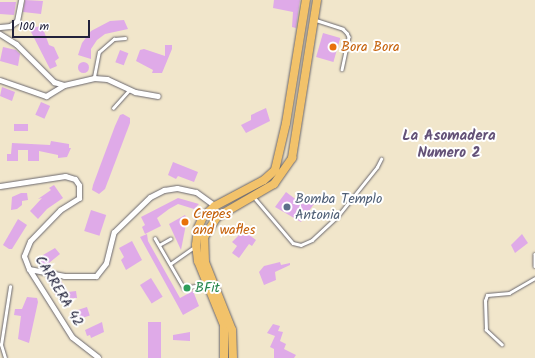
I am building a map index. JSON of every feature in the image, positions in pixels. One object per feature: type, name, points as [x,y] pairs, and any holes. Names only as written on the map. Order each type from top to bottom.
[{"type":"main road","points":[[224,358],[224,325],[207,284],[196,246],[198,228],[203,217],[215,206],[268,177],[278,163],[306,0]]},
{"type":"main road","points":[[233,358],[232,330],[205,262],[203,250],[204,237],[217,218],[274,184],[292,158],[317,0]]},
{"type":"street","points":[[1,28],[17,21],[21,0]]},
{"type":"street","points":[[0,34],[16,44],[54,82],[64,85]]},
{"type":"street","points":[[0,80],[46,96],[64,85],[94,78],[117,82],[129,90],[158,96]]},
{"type":"street","points":[[54,82],[55,90]]},
{"type":"street","name":"CARRERA 42","points":[[0,186],[64,176],[75,179],[81,190],[79,198],[60,210],[24,250],[24,256],[29,269],[72,336],[98,357]]},
{"type":"street","points":[[29,269],[82,277],[91,277],[100,273],[106,263],[114,232],[150,197],[164,190],[177,188],[196,192],[215,206]]},
{"type":"lane","points":[[313,20],[343,29],[347,33],[349,37],[342,69]]},
{"type":"lane","points":[[94,78],[99,52],[110,42],[125,38]]},
{"type":"lane","points":[[113,108],[129,90]]},
{"type":"lane","points":[[254,196],[293,244],[301,245],[312,240],[337,216],[377,167],[381,159]]},
{"type":"lane","points":[[155,238],[185,288],[207,284]]},
{"type":"lane","points":[[159,244],[170,239]]},
{"type":"lane","points":[[170,264],[196,246]]},
{"type":"lane","points":[[535,254],[535,266]]},
{"type":"lane","points":[[502,345],[486,330],[485,301],[487,295],[509,293],[535,278]]},
{"type":"lane","points":[[5,358],[1,345],[10,287]]},
{"type":"building","points":[[25,0],[43,1],[41,14],[23,12]]},
{"type":"building","points":[[274,0],[300,0],[296,28],[292,27],[293,12],[273,8]]},
{"type":"building","points":[[0,2],[16,2],[14,15],[0,14]]},
{"type":"building","points":[[124,20],[128,29],[105,34],[97,40],[91,49],[91,59],[78,55],[82,43],[91,31],[110,21]]},
{"type":"building","points":[[35,25],[36,27],[42,26],[49,45],[54,47],[59,58],[55,61],[57,66],[50,69],[30,30],[30,27]]},
{"type":"building","points":[[323,33],[340,38],[333,62],[316,57]]},
{"type":"building","points":[[165,45],[172,45],[172,49],[162,73],[152,73],[153,70],[136,61],[140,50],[144,49],[165,56]]},
{"type":"building","points":[[3,47],[16,50],[20,54],[18,66],[0,61]]},
{"type":"building","points":[[120,50],[128,53],[124,65],[115,62]]},
{"type":"building","points":[[83,61],[87,63],[89,67],[87,71],[83,73],[79,71],[77,67],[79,63]]},
{"type":"building","points":[[2,87],[15,92],[12,101],[0,96]]},
{"type":"building","points":[[41,102],[50,106],[44,119],[35,115]]},
{"type":"building","points":[[266,108],[270,121],[246,133],[241,125],[251,120],[251,115]]},
{"type":"building","points":[[123,114],[130,118],[130,123],[105,189],[99,194],[92,190],[93,185],[115,126],[120,115]]},
{"type":"building","points":[[14,124],[28,124],[28,131],[14,131]]},
{"type":"building","points":[[51,141],[69,144],[69,148],[71,148],[67,157],[58,158],[58,155],[39,151],[39,161],[28,161],[28,150],[18,150],[18,161],[7,161],[7,154],[11,154],[12,143],[50,145]]},
{"type":"building","points":[[173,162],[198,172],[194,182],[178,176],[176,179],[168,175]]},
{"type":"building","points":[[54,185],[63,198],[47,209],[38,219],[30,211],[42,198],[38,199],[51,190],[49,188]]},
{"type":"building","name":"Bomba Templo Antonia","points":[[286,192],[302,204],[306,198],[314,204],[301,222],[275,207]]},
{"type":"building","points":[[21,193],[27,193],[28,200],[22,201],[22,205],[17,209],[11,210],[12,197]]},
{"type":"building","points":[[178,198],[199,204],[194,209],[178,204],[169,209],[157,218],[161,226],[145,234],[142,227],[145,225],[141,217]]},
{"type":"building","points":[[91,210],[106,215],[99,236],[84,231]]},
{"type":"building","points":[[185,215],[187,219],[181,250],[169,224]]},
{"type":"building","points":[[18,219],[27,225],[12,249],[9,249],[3,245]]},
{"type":"building","points":[[252,228],[248,234],[256,240],[252,246],[249,244],[239,258],[232,253],[237,246],[232,242],[244,230]]},
{"type":"building","points":[[147,234],[148,241],[180,298],[193,291],[199,306],[183,315],[140,237]]},
{"type":"building","points":[[522,234],[528,243],[515,253],[511,245]]},
{"type":"building","points":[[132,241],[142,260],[126,270],[121,260],[124,257],[119,248]]},
{"type":"building","points":[[55,248],[60,254],[49,263],[48,269],[39,267],[43,255]]},
{"type":"building","points":[[280,262],[281,265],[290,263],[290,265],[275,272],[276,280],[264,285],[259,272],[264,266]]},
{"type":"building","points":[[151,278],[163,297],[152,304],[140,285]]},
{"type":"building","points":[[61,281],[68,292],[76,291],[77,298],[62,299],[62,295],[55,295],[55,282]]},
{"type":"building","points":[[27,297],[37,298],[38,302],[29,343],[18,339],[21,316],[14,315],[15,309],[22,309]]},
{"type":"building","points":[[87,307],[90,316],[73,321],[70,313]]},
{"type":"building","points":[[102,322],[104,332],[91,338],[90,335],[87,336],[85,330]]},
{"type":"building","points":[[148,322],[161,322],[161,358],[148,358]]},
{"type":"building","points":[[273,324],[280,326],[278,331],[283,332],[280,341],[286,344],[284,349],[296,355],[294,358],[274,358],[274,349],[270,347],[275,336],[267,333]]},
{"type":"building","points":[[190,332],[190,341],[173,340],[173,335]]},
{"type":"place","name":"Bora Bora","points":[[333,47]]},
{"type":"place","name":"Bomba Templo Antonia","points":[[287,207]]},
{"type":"place","name":"Crepes and wafles","points":[[185,222]]},
{"type":"place","name":"BFit","points":[[187,288]]},
{"type":"district","name":"La Asomadera Numero 2","points":[[449,144]]}]
